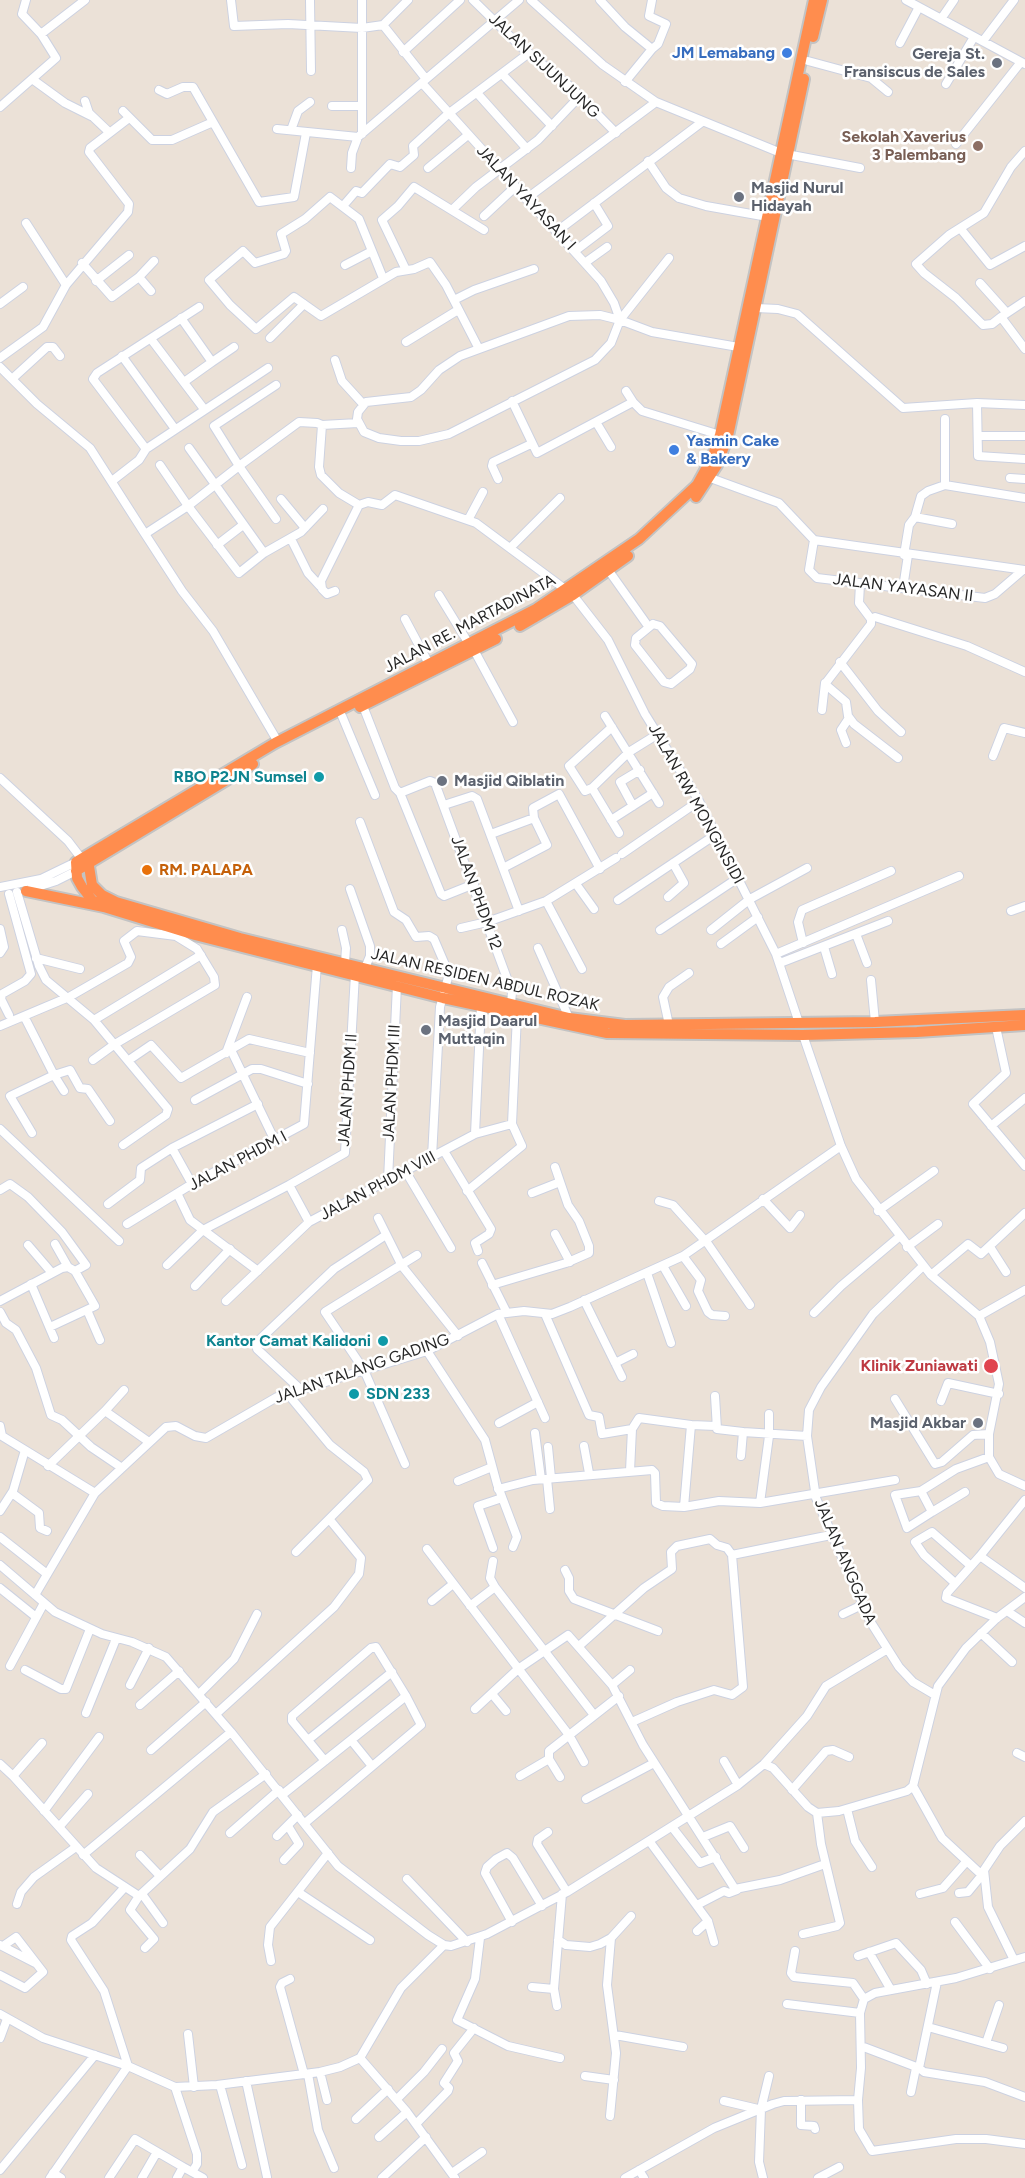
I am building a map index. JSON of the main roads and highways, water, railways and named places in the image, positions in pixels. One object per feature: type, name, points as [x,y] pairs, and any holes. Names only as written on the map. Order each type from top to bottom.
[{"type":"highway","points":[[707,477],[756,308],[814,0]]},
{"type":"highway","points":[[207,786],[318,725],[363,706],[609,571],[623,555],[687,506],[707,477],[728,436],[768,217],[822,0]]},
{"type":"highway","name":"JALAN RE. MARTADINATA","points":[[569,593],[623,555]]},
{"type":"highway","name":"JALAN RE. MARTADINATA","points":[[82,862],[278,742],[318,725],[429,664],[472,647]]},
{"type":"highway","points":[[82,862],[82,887],[92,900],[104,907]]},
{"type":"highway","name":"JALAN RESIDEN ABDUL ROZAK","points":[[82,862],[92,885],[102,895],[116,902],[240,938],[365,968],[482,1006],[607,1033],[803,1035],[1025,1025]]},
{"type":"highway","name":"JALAN RESIDEN ABDUL ROZAK","points":[[13,893],[104,907],[186,937],[237,944],[397,985],[511,1004],[569,1018],[625,1025],[875,1022],[1025,1015]]},
{"type":"place","name":"JM Lemabang","points":[[787,53]]},
{"type":"place","name":"Gereja St. Fransiscus de Sales","points":[[997,63]]},
{"type":"place","name":"Sekolah Xaverius 3 Palembang","points":[[978,146]]},
{"type":"place","name":"Masjid Nurul Hidayah","points":[[739,197]]},
{"type":"place","name":"Yasmin Cake & Bakery","points":[[674,450]]},
{"type":"place","name":"RBO P2JN Sumsel","points":[[319,777]]},
{"type":"place","name":"Masjid Qiblatin","points":[[442,781]]},
{"type":"place","name":"RM. PALAPA","points":[[147,870]]},
{"type":"place","name":"Masjid Daarul Muttaqin","points":[[426,1030]]},
{"type":"place","name":"Kantor Camat Kalidoni","points":[[383,1341]]},
{"type":"place","name":"Klinik Zuniawati","points":[[991,1366]]},
{"type":"place","name":"SDN 233","points":[[354,1394]]},
{"type":"place","name":"Masjid Akbar","points":[[978,1423]]}]
